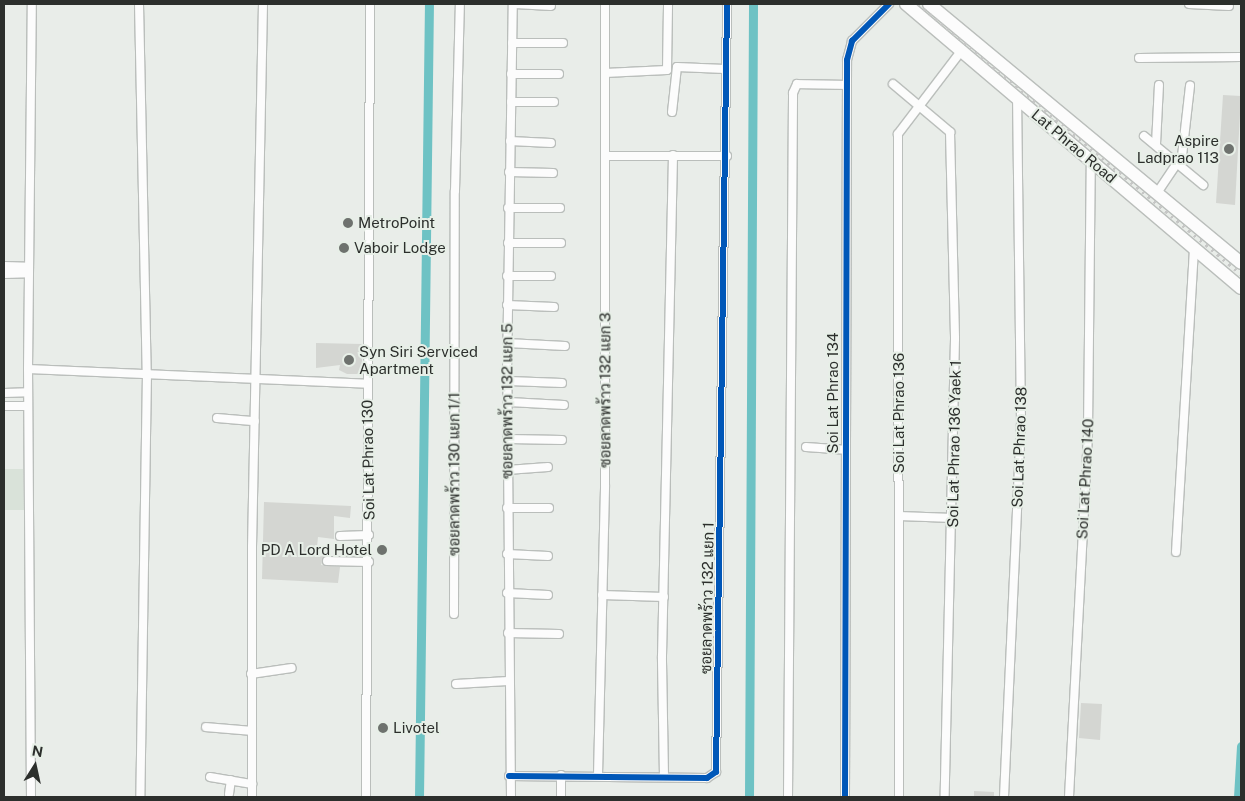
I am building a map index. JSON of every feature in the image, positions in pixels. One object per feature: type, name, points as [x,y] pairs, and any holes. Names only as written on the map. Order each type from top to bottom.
[{"type":"main road","name":"Lat Phrao Road","points":[[906,4],[1241,288]]},
{"type":"main road","name":"Lat Phrao Road","points":[[929,4],[1241,263]]},
{"type":"street","points":[[31,797],[28,369],[32,4]]},
{"type":"street","points":[[139,4],[146,373],[140,797]]},
{"type":"street","points":[[252,797],[255,421],[263,4]]},
{"type":"street","name":"Soi Lat Phrao 130","points":[[366,797],[369,562],[368,384],[371,334],[370,4]]},
{"type":"street","name":"ซอยลาดพร้าว 130 แยก 1/1","points":[[454,614],[455,201],[460,4]]},
{"type":"street","points":[[514,4],[551,6]]},
{"type":"street","name":"ซอยลาดพร้าว 132 แยก 5","points":[[511,797],[509,776],[507,593],[507,276],[514,4]]},
{"type":"street","name":"ซอยลาดพร้าว 132 แยก 3","points":[[598,775],[602,595],[605,4]]},
{"type":"street","points":[[605,73],[667,70],[668,4]]},
{"type":"street","name":"ซอยลาดพร้าว 132 แยก 1","points":[[664,776],[707,778],[716,772],[727,156],[725,68],[727,4]]},
{"type":"street","name":"Soi Lat Phrao 134","points":[[844,797],[846,85],[852,41],[888,4]]},
{"type":"street","points":[[1190,4],[1230,6]]},
{"type":"street","points":[[512,43],[562,42]]},
{"type":"street","name":"Soi Lat Phrao 136","points":[[899,797],[898,134],[918,104],[962,50]]},
{"type":"street","points":[[1139,58],[1241,57]]},
{"type":"street","points":[[672,112],[677,67],[725,68]]},
{"type":"street","points":[[511,74],[559,74]]},
{"type":"street","points":[[788,797],[792,93],[797,84],[846,85]]},
{"type":"street","name":"Soi Lat Phrao 136 Yaek 1","points":[[893,84],[950,132],[955,338],[953,518],[945,797]]},
{"type":"street","points":[[1156,144],[1159,85]]},
{"type":"street","points":[[1157,193],[1180,164],[1190,86]]},
{"type":"street","name":"Soi Lat Phrao 138","points":[[1004,797],[1021,421],[1017,97]]},
{"type":"street","points":[[511,102],[554,102]]},
{"type":"street","points":[[1144,136],[1156,144],[1203,185]]},
{"type":"street","points":[[510,141],[551,143]]},
{"type":"street","points":[[509,776],[664,776],[664,597],[673,155]]},
{"type":"street","points":[[605,156],[727,156]]},
{"type":"street","name":"Soi Lat Phrao 140","points":[[1069,797],[1088,430],[1090,160]]},
{"type":"street","points":[[510,172],[552,173]]},
{"type":"street","points":[[508,208],[560,208]]},
{"type":"street","points":[[508,243],[561,243]]},
{"type":"street","points":[[1176,552],[1194,248]]},
{"type":"street","points":[[4,266],[29,270]]},
{"type":"street","points":[[4,274],[29,270]]},
{"type":"street","points":[[507,276],[551,276]]},
{"type":"street","points":[[507,306],[554,307]]},
{"type":"street","points":[[507,343],[565,346]]},
{"type":"street","points":[[28,369],[256,377],[368,384]]},
{"type":"street","points":[[507,381],[562,383]]},
{"type":"street","points":[[4,393],[28,392]]},
{"type":"street","points":[[507,402],[564,405]]},
{"type":"street","points":[[4,406],[28,406]]},
{"type":"street","points":[[217,418],[255,421]]},
{"type":"street","points":[[507,439],[562,440]]},
{"type":"street","points":[[806,447],[845,450]]},
{"type":"street","points":[[507,470],[548,467]]},
{"type":"street","points":[[507,508],[550,508]]},
{"type":"street","points":[[899,516],[953,518]]},
{"type":"street","points":[[340,536],[369,535]]},
{"type":"street","points":[[507,554],[548,556]]},
{"type":"street","points":[[327,561],[369,562]]},
{"type":"street","points":[[507,593],[548,594]]},
{"type":"street","points":[[602,595],[664,597]]},
{"type":"street","points":[[508,633],[559,634]]},
{"type":"street","points":[[252,674],[292,668]]},
{"type":"street","points":[[456,684],[508,681]]},
{"type":"street","points":[[206,727],[252,731]]},
{"type":"street","points":[[561,775],[561,797]]},
{"type":"street","points":[[210,777],[252,784]]},
{"type":"street","points":[[229,794],[231,780]]},
{"type":"shaded area","points":[[4,469],[23,469],[24,510],[4,510]]},
{"type":"building","name":"Aspire Ladprao 113","points":[[1223,95],[1241,96],[1235,205],[1216,203]]},
{"type":"building","points":[[316,343],[362,344],[362,374],[347,374],[339,370],[340,365],[316,368]]},
{"type":"building","points":[[264,502],[351,506],[350,518],[334,516],[334,539],[318,537],[316,557],[324,556],[321,565],[340,567],[338,583],[262,579]]},
{"type":"building","points":[[1081,703],[1102,704],[1100,740],[1079,738]]},
{"type":"building","points":[[974,791],[994,792],[994,797],[974,797]]},
{"type":"waterway","points":[[419,797],[429,4]]},
{"type":"waterway","points":[[749,797],[753,4]]},
{"type":"waterway","points":[[1238,797],[1241,746]]},
{"type":"railway","points":[[918,4],[1241,274]]},
{"type":"cycle path","points":[[509,776],[707,778],[716,772],[727,4]]},
{"type":"cycle path","points":[[845,797],[847,60],[852,41],[889,4]]},
{"type":"place","name":"Aspire Ladprao 113","points":[[1229,149]]},
{"type":"place","name":"MetroPoint","points":[[348,223]]},
{"type":"place","name":"Vaboir Lodge","points":[[344,248]]},
{"type":"place","name":"Syn Siri Serviced Apartment","points":[[349,360]]},
{"type":"place","name":"PD A Lord Hotel","points":[[382,550]]},
{"type":"place","name":"Livotel","points":[[383,728]]}]
